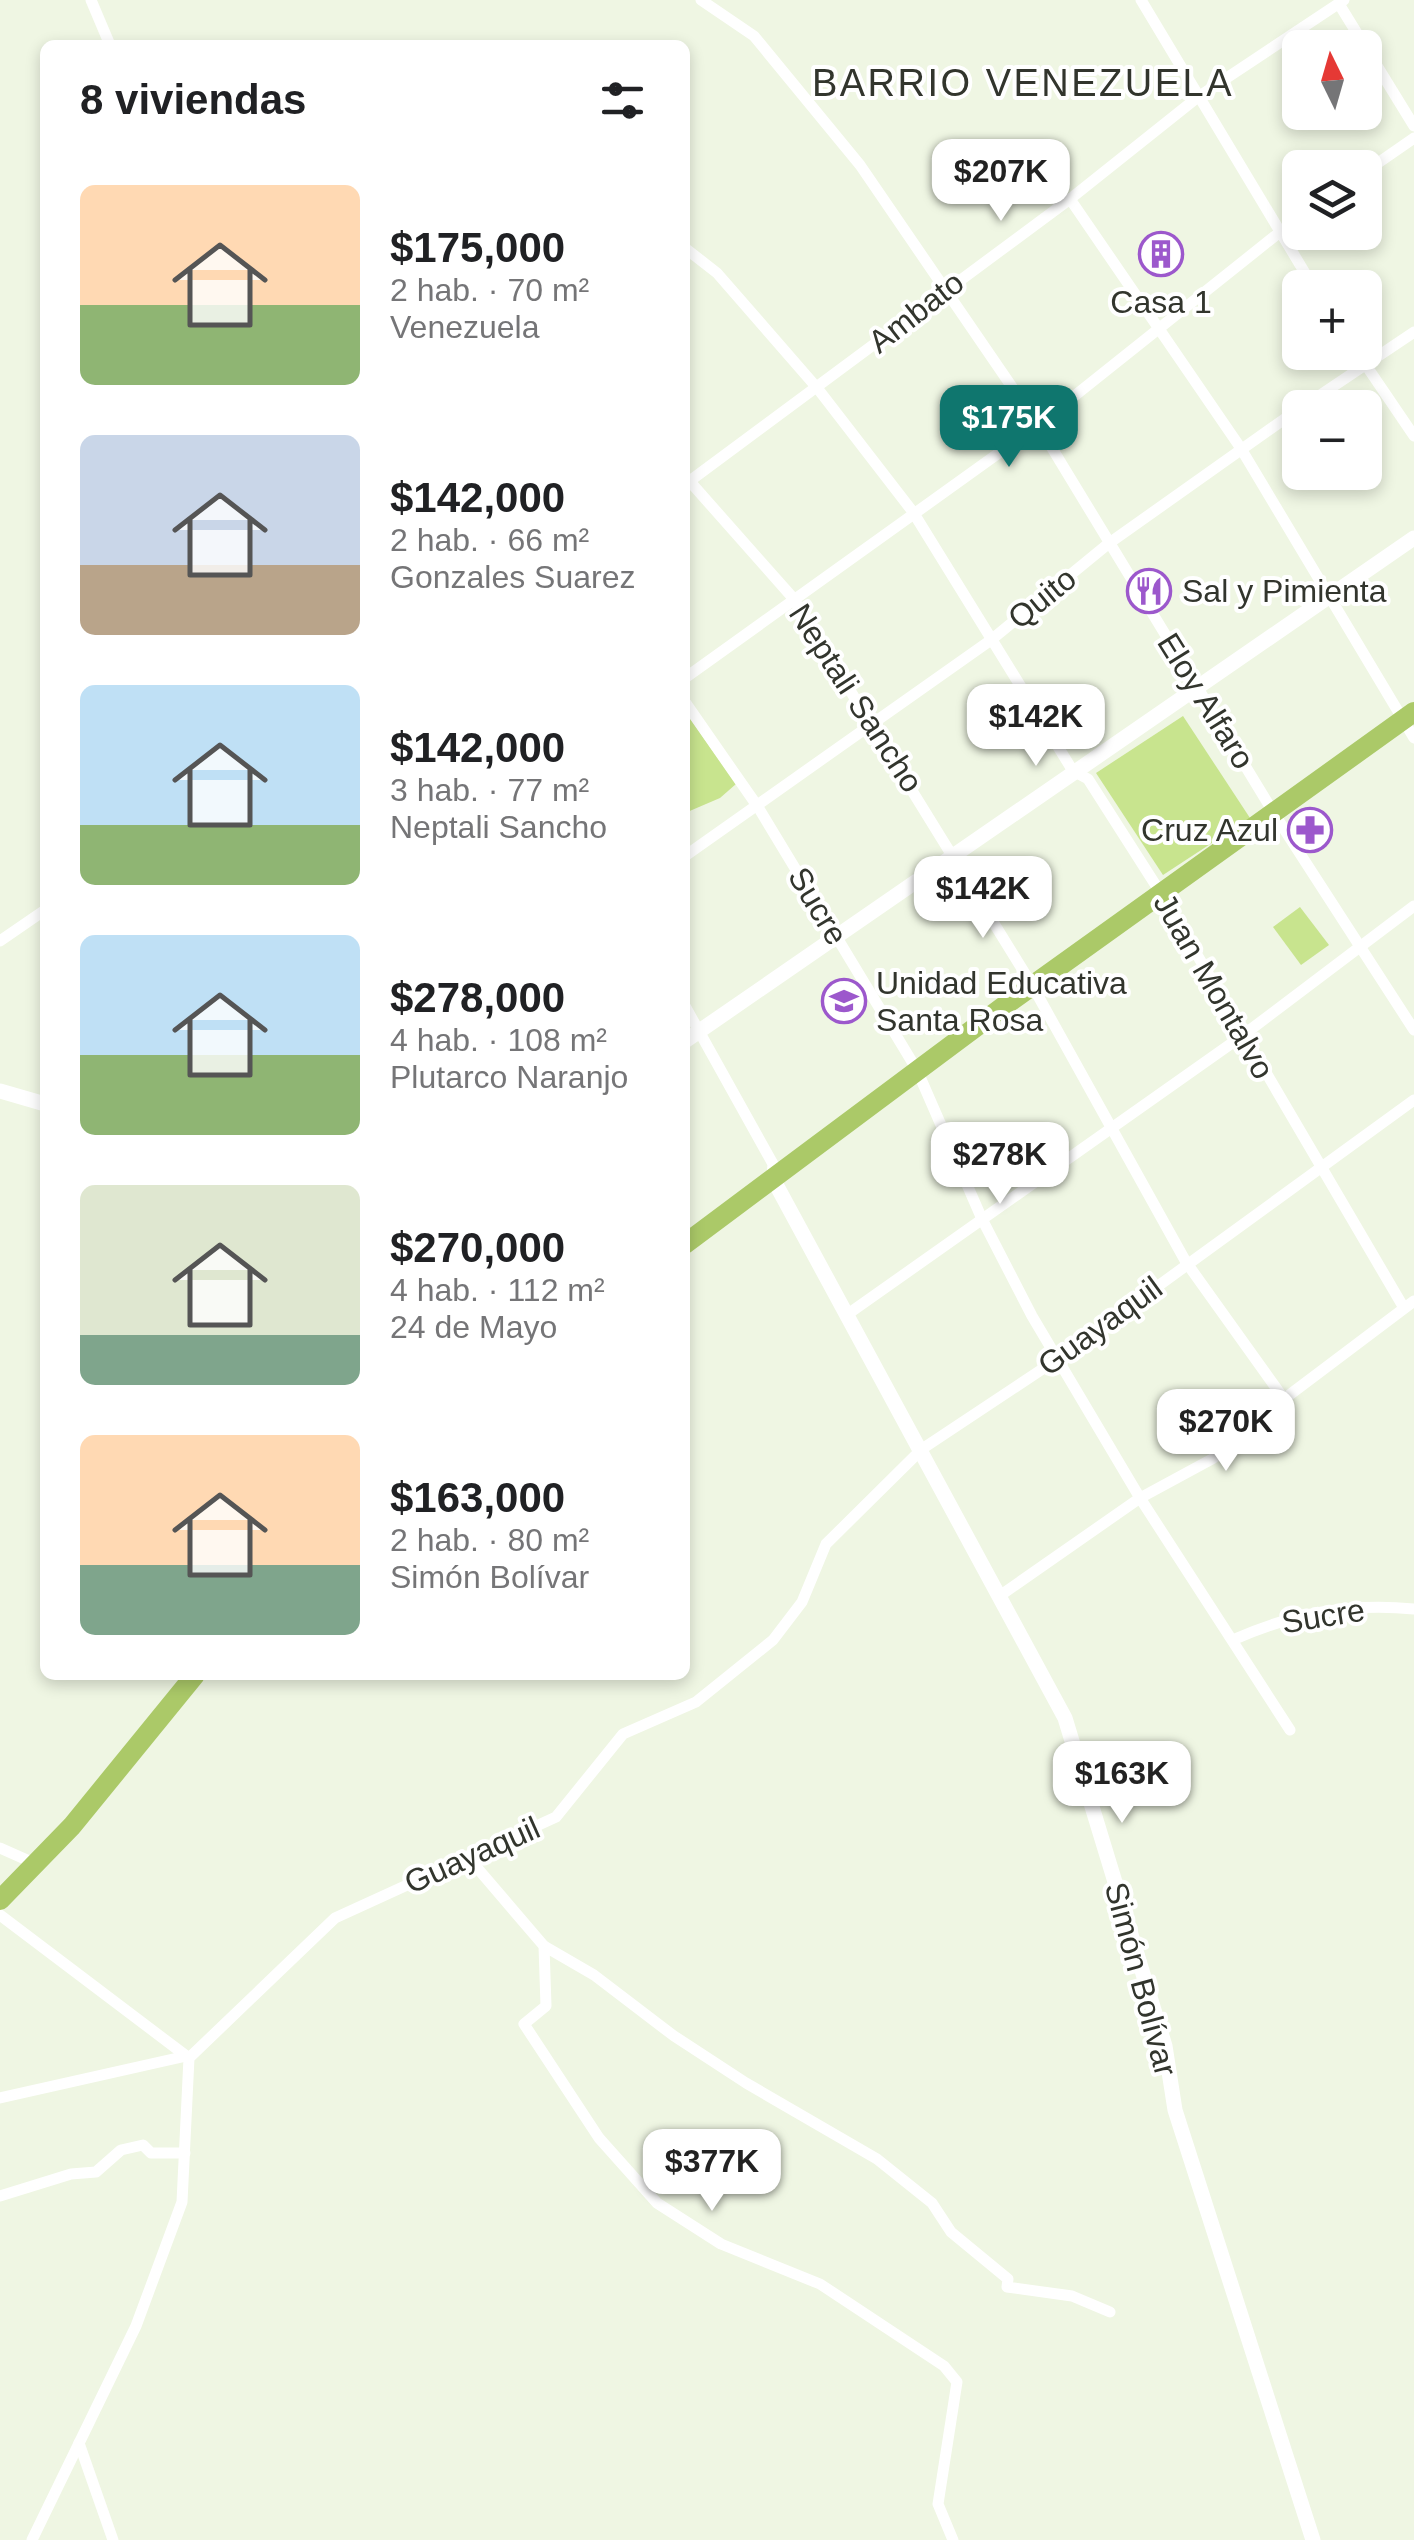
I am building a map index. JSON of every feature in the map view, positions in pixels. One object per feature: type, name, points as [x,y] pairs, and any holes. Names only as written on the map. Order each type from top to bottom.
[{"type":"highway","points":[[690,1240],[1032,985],[1410,724]]},
{"type":"highway","points":[[0,1900],[36,1864],[191,1680]]},
{"type":"street","points":[[92,0],[108,40]]},
{"type":"street","name":"Eloy Alfaro","points":[[701,0],[754,36],[860,165],[1038,425],[1108,544],[1414,1030]]},
{"type":"street","points":[[1141,0],[1302,270]]},
{"type":"street","points":[[1341,2],[1414,126]]},
{"type":"street","name":"Ambato","points":[[690,479],[818,389],[943,289],[1070,198],[1198,98],[1341,2]]},
{"type":"street","points":[[1382,160],[1414,138]]},
{"type":"street","points":[[1070,198],[1240,447],[1410,724]]},
{"type":"street","points":[[690,674],[1038,425],[1282,228]]},
{"type":"street","name":"Juan Montalvo","points":[[690,252],[717,273],[818,389],[913,512],[1073,771],[1088,779],[1162,895],[1320,1167],[1409,1304]]},
{"type":"street","name":"Quito","points":[[1382,355],[1414,332]]},
{"type":"street","name":"Quito","points":[[1328,390],[1360,370]]},
{"type":"street","points":[[1369,370],[1414,436]]},
{"type":"street","name":"Quito","points":[[690,853],[991,640],[1108,544],[1282,420]]},
{"type":"street","name":"Neptali Sancho","points":[[690,484],[793,598],[955,854],[1186,1262],[1284,1399]]},
{"type":"street","points":[[690,1037],[1414,538]]},
{"type":"street","name":"Sucre","points":[[690,709],[758,807],[917,1070],[982,1219],[1059,1358],[1140,1498],[1235,1639],[1290,1730]]},
{"type":"street","points":[[848,1314],[1242,1036],[1359,943],[1414,906]]},
{"type":"street","points":[[0,941],[40,913]]},
{"type":"street","points":[[690,1014],[773,1164],[772,1177]]},
{"type":"street","points":[[0,1092],[40,1103]]},
{"type":"street","name":"Guayaquil","points":[[186,2058],[335,1918],[556,1817],[624,1734],[696,1702],[772,1640],[802,1602],[826,1544],[922,1449],[1059,1358],[1414,1100]]},
{"type":"street","name":"Simón Bolívar","points":[[772,1177],[1002,1595],[1065,1718],[1165,2046],[1175,2110],[1313,2540]]},
{"type":"street","points":[[1002,1595],[1140,1498],[1212,1459],[1250,1432],[1284,1399],[1409,1304]]},
{"type":"street","name":"Sucre","points":[[1235,1639],[1283,1618],[1324,1610],[1414,1608]]},
{"type":"street","points":[[0,1848],[36,1864]]},
{"type":"street","points":[[467,1856],[544,1946],[594,1975],[674,2036],[746,2083],[877,2159],[932,2203],[951,2232],[1008,2279],[1006,2287],[1072,2296],[1110,2312]]},
{"type":"street","points":[[0,1915],[186,2058]]},
{"type":"street","points":[[544,1946],[546,2006],[524,2024],[598,2138],[657,2204],[721,2244],[820,2284],[944,2366],[957,2382],[938,2504],[953,2540]]},
{"type":"street","points":[[0,2098],[186,2058]]},
{"type":"street","points":[[32,2540],[136,2326],[182,2202],[186,2058]]},
{"type":"street","points":[[0,2196],[71,2174],[96,2172],[121,2150],[143,2145],[151,2153],[184,2154]]},
{"type":"street","points":[[79,2442],[113,2540]]},
{"type":"green space","points":[[1183,716],[1250,818],[1163,875],[1096,773]]},
{"type":"green space","points":[[690,718],[736,784],[720,798],[690,811]]},
{"type":"green space","points":[[1300,907],[1329,945],[1301,965],[1273,927]]},
{"type":"place","name":"Casa 1","points":[[1161,254]]},
{"type":"place","name":"Sal y Pimienta","points":[[1149,591]]},
{"type":"place","name":"Cruz Azul","points":[[1310,830]]},
{"type":"place","name":"Unidad Educativa Santa Rosa","points":[[844,1001]]},
{"type":"district","name":"BARRIO VENEZUELA","points":[[1023,83]]}]
